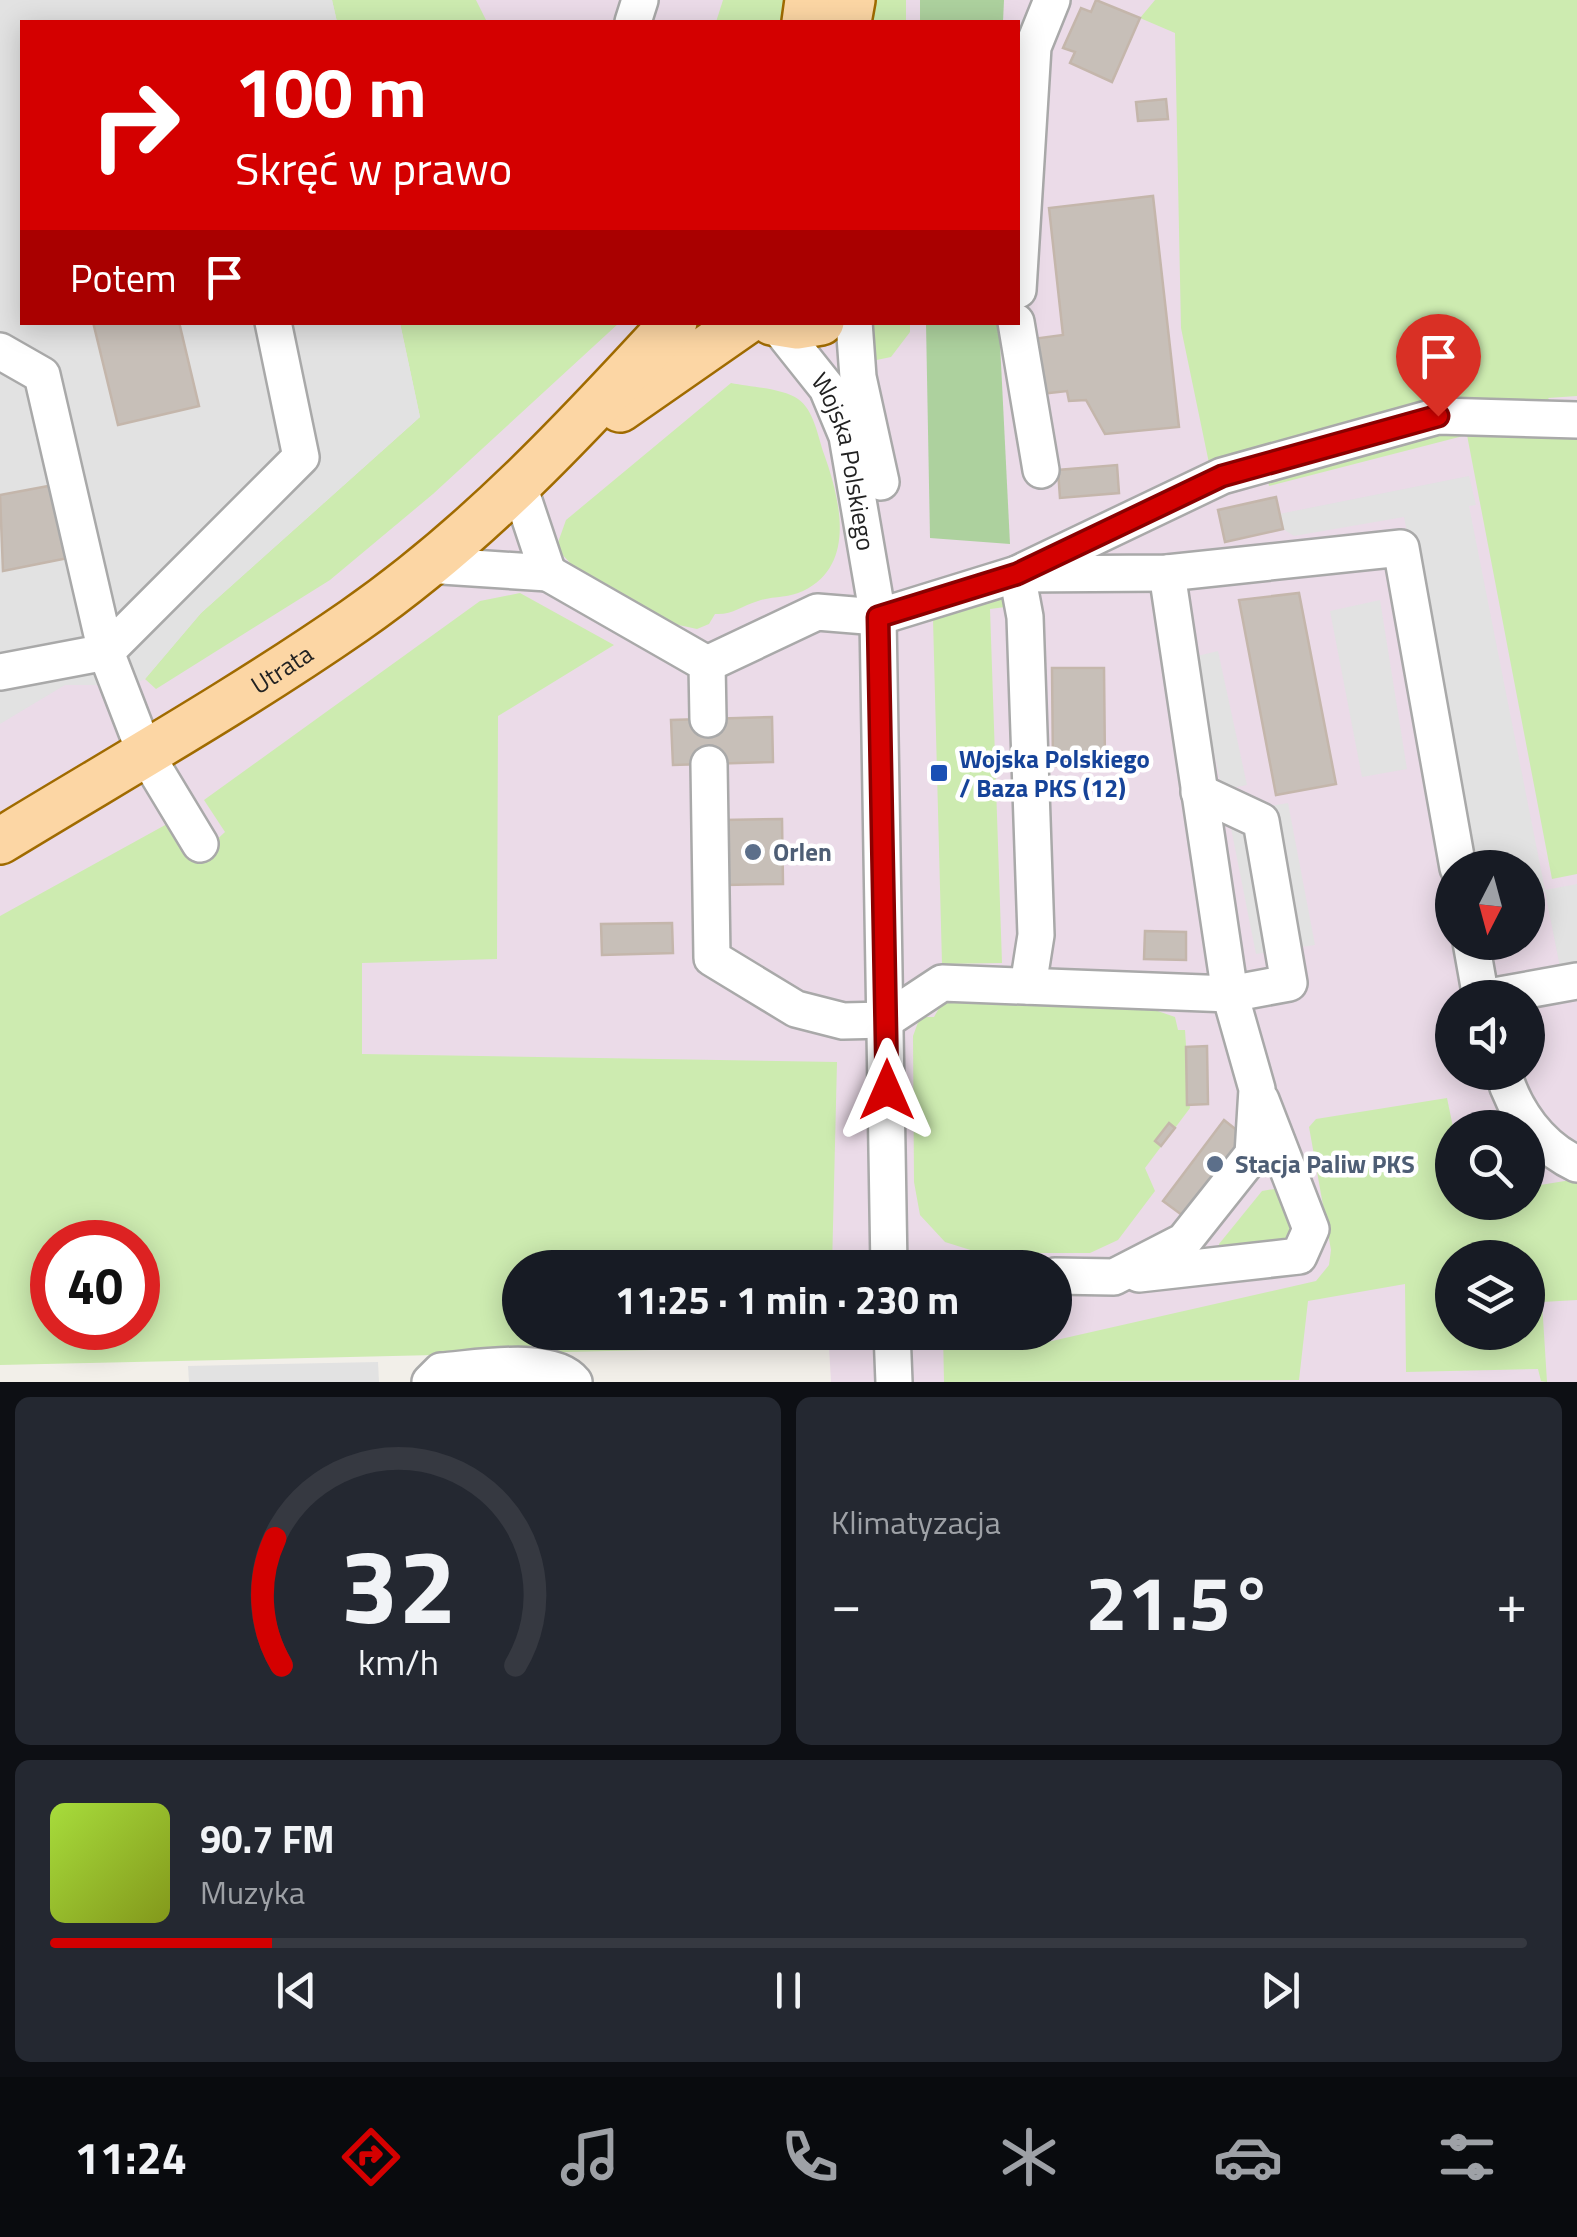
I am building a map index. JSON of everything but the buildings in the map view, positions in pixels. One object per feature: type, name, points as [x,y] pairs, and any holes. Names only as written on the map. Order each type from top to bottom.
[{"type":"main road","name":"Utrata","points":[[0,841],[355,620],[428,565],[530,476],[671,325]]},
{"type":"main road","name":"Utrata","points":[[530,476],[761,325]]},
{"type":"street","points":[[1020,255],[1032,47],[1052,0]]},
{"type":"street","points":[[0,672],[106,652],[302,457],[274,325]]},
{"type":"street","name":"Wojska Polskiego","points":[[766,325],[827,388],[847,436],[878,617],[889,1250]]},
{"type":"street","name":"Wojska Polskiego","points":[[854,325],[858,377],[886,510],[889,557],[878,617]]},
{"type":"street","points":[[1016,325],[1040,470]]},
{"type":"street","points":[[0,351],[42,375],[106,652],[145,753],[200,844]]},
{"type":"street","points":[[708,664],[817,612],[878,617],[1017,574],[1222,476],[1438,416],[1577,420]]},
{"type":"street","points":[[530,476],[548,573]]},
{"type":"street","points":[[1017,574],[1166,573],[1401,548],[1455,850]]},
{"type":"street","points":[[428,565],[548,573],[708,664]]},
{"type":"street","points":[[1072,1276],[1114,1277],[1298,1256],[1311,1229],[1257,1089],[1230,994],[1166,573]]},
{"type":"street","points":[[1017,574],[1025,617],[1036,935],[1028,986]]},
{"type":"street","points":[[708,664],[708,719]]},
{"type":"street","points":[[709,764],[712,958],[796,1009],[843,1021],[886,1020],[942,983],[1230,994],[1289,983],[1261,821],[1199,792]]},
{"type":"street","points":[[1545,987],[1577,981]]},
{"type":"street","points":[[1114,1277],[1184,1242],[1253,1154],[1257,1089]]},
{"type":"street","points":[[1508,1090],[1512,1104],[1556,1155],[1577,1164]]},
{"type":"street","points":[[893,1350],[894,1382]]},
{"type":"street","points":[[430,1382],[441,1371],[530,1365],[568,1375],[574,1382]]},
{"type":"shaded area","points":[[0,0],[1577,0],[1577,1382],[831,1382],[829,1350],[1072,1350],[1072,1250],[502,1250],[502,1350],[553,1350],[0,1358]]},
{"type":"shaded area","points":[[0,0],[332,0],[337,20],[20,20],[20,325],[400,325],[420,417],[201,613],[145,679],[132,685],[65,685],[0,724]]},
{"type":"shaded area","points":[[1469,476],[1476,505],[1469,506],[1537,850],[1469,850],[1404,517],[1294,536],[1283,529],[1279,514]]},
{"type":"shaded area","points":[[1380,600],[1407,769],[1362,777],[1330,611]]},
{"type":"shaded area","points":[[1218,651],[1247,785],[1222,790],[1193,657]]},
{"type":"shaded area","points":[[1288,803],[1315,945],[1256,954],[1228,813]]},
{"type":"shaded area","points":[[1577,884],[1577,969],[1561,972],[1545,890]]},
{"type":"shaded area","points":[[378,1362],[379,1382],[189,1382],[188,1366]]},
{"type":"green space","points":[[332,0],[476,0],[486,20],[337,20]]},
{"type":"green space","points":[[723,0],[791,0],[788,20],[717,20]]},
{"type":"green space","points":[[867,0],[906,0],[906,20],[864,20]]},
{"type":"green space","points":[[920,0],[1004,0],[1003,20],[920,20]]},
{"type":"green space","points":[[1155,0],[1577,0],[1577,396],[1548,398],[1577,431],[1577,874],[1552,879],[1467,435],[1269,486],[1262,449],[1210,468],[1181,328],[1175,33],[1140,18]]},
{"type":"green space","points":[[400,325],[617,325],[433,494],[330,580],[156,689],[145,679],[201,613],[420,417]]},
{"type":"green space","points":[[871,325],[910,325],[910,332],[891,357],[867,362]]},
{"type":"green space","points":[[926,325],[999,325],[1010,544],[930,538]]},
{"type":"green space","points":[[731,383],[783,392],[798,399],[808,410],[835,491],[838,548],[820,579],[803,591],[715,614],[709,624],[697,629],[674,624],[573,566],[556,548],[566,520]]},
{"type":"green space","points":[[520,593],[614,645],[498,716],[497,959],[362,963],[362,1054],[837,1062],[832,1250],[502,1250],[502,1350],[655,1350],[0,1365],[0,916],[167,824],[196,859],[225,832],[204,800],[480,601]]},
{"type":"green space","points":[[1002,596],[1013,606],[990,609],[1002,963],[942,964],[933,619],[943,611]]},
{"type":"green space","points":[[943,1001],[1146,1007],[1175,1017],[1178,1030],[1185,1030],[1190,1108],[1145,1168],[1155,1191],[1118,1240],[1090,1253],[970,1250],[945,1242],[920,1215],[914,1182],[913,1036],[920,1017],[934,1017]]},
{"type":"green space","points":[[1447,1098],[1449,1110],[1435,1110],[1435,1220],[1545,1220],[1545,1184],[1577,1179],[1577,1300],[1545,1302],[1545,1240],[1435,1240],[1435,1350],[1545,1350],[1547,1382],[1541,1381],[1538,1369],[1406,1372],[1405,1284],[1308,1301],[1299,1380],[944,1382],[943,1350],[1072,1350],[1072,1336],[1316,1281],[1329,1265],[1331,1250],[1309,1127],[1316,1119]]},
{"type":"green space","points":[[1286,1187],[1294,1227],[1290,1244],[1220,1253],[1219,1244],[1262,1191]]},
{"type":"place","name":"Wojska Polskiego / Baza PKS (12)","points":[[939,773]]},
{"type":"place","name":"Orlen","points":[[753,852]]},
{"type":"place","name":"Stacja Paliw PKS","points":[[1215,1164]]},
{"type":"route","points":[[887,1090],[878,617],[1017,574],[1222,476],[1438,416]]}]
